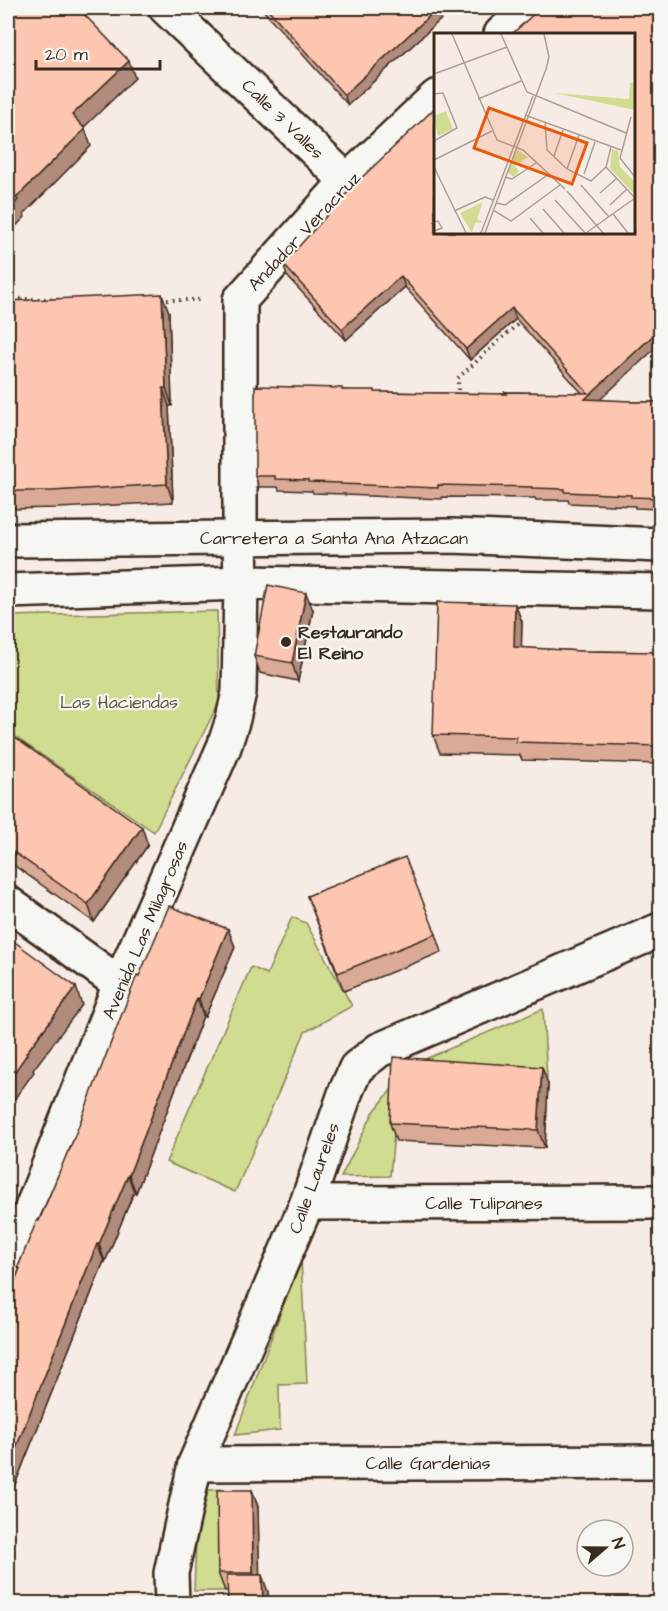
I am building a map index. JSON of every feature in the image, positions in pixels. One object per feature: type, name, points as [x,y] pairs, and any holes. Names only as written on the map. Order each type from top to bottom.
[{"type":"street","name":"Calle 3 Valles","points":[[166,8],[347,181]]},
{"type":"street","points":[[502,33],[529,8]]},
{"type":"street","name":"Andador Veracruz","points":[[241,583],[240,300],[347,181],[434,98]]},
{"type":"street","name":"Carretera a Santa Ana Atzacan","points":[[8,540],[452,536],[660,546]]},
{"type":"street","points":[[8,591],[241,583],[660,591]]},
{"type":"street","name":"Avenida Las Milagrosas","points":[[8,1269],[18,1212],[224,747],[239,692],[241,583]]},
{"type":"street","points":[[8,903],[120,984]]},
{"type":"street","name":"Calle Laureles","points":[[172,1604],[171,1573],[195,1464],[307,1203],[356,1068],[379,1050],[660,930]]},
{"type":"street","name":"Calle Tulipanes","points":[[307,1203],[660,1202]]},
{"type":"street","name":"Calle Gardenias","points":[[195,1464],[660,1462]]},
{"type":"path","points":[[8,299],[66,299]]},
{"type":"path","points":[[159,300],[240,300]]},
{"type":"path","points":[[457,400],[458,378],[527,316]]},
{"type":"green space","name":"Las Haciendas","points":[[217,611],[219,702],[154,832],[8,732],[8,616]]},
{"type":"green space","points":[[292,917],[306,923],[352,1006],[305,1032],[235,1192],[166,1162],[251,967],[267,974]]},
{"type":"green space","points":[[543,1009],[547,1078],[404,1068]]},
{"type":"green space","points":[[399,1080],[390,1176],[341,1177],[373,1113]]},
{"type":"green space","points":[[301,1258],[307,1384],[279,1385],[280,1430],[235,1435]]},
{"type":"green space","points":[[221,1489],[224,1591],[194,1591],[196,1538],[202,1491]]},
{"type":"building","points":[[8,8],[78,8],[129,61],[72,115],[85,129],[16,198],[18,200],[8,210]]},
{"type":"building","points":[[267,8],[438,8],[344,95]]},
{"type":"building","points":[[539,8],[660,8],[660,329],[585,399],[660,402],[660,498],[565,492],[565,489],[532,487],[438,485],[438,488],[308,482],[308,480],[275,479],[275,476],[255,476],[255,386],[342,388],[342,390],[375,390],[375,392],[588,393],[512,308],[466,349],[401,276],[342,329],[283,264],[356,183],[434,109],[434,234],[635,234],[635,33],[513,33]]},
{"type":"building","points":[[162,294],[167,484],[52,491],[8,491],[8,301]]},
{"type":"building","points":[[268,585],[306,593],[292,663],[254,656]]},
{"type":"building","points":[[437,602],[515,604],[514,647],[660,652],[660,746],[516,742],[516,737],[433,735]]},
{"type":"building","points":[[8,733],[142,827],[88,904],[8,848]]},
{"type":"building","points":[[405,857],[436,934],[338,973],[307,896]]},
{"type":"building","points":[[169,906],[228,929],[199,999],[197,998],[129,1175],[99,1244],[97,1244],[8,1468],[8,1299],[20,1268],[18,1267],[69,1151],[137,975],[139,976]]},
{"type":"building","points":[[8,937],[76,987],[26,1053],[8,1082]]},
{"type":"building","points":[[393,1057],[542,1067],[538,1130],[390,1123]]},
{"type":"building","points":[[217,1490],[252,1490],[253,1573],[218,1573]]},
{"type":"building","points":[[227,1575],[262,1575],[263,1604],[228,1604]]},
{"type":"place","name":"Restaurando El Reino","points":[[286,642]]}]
